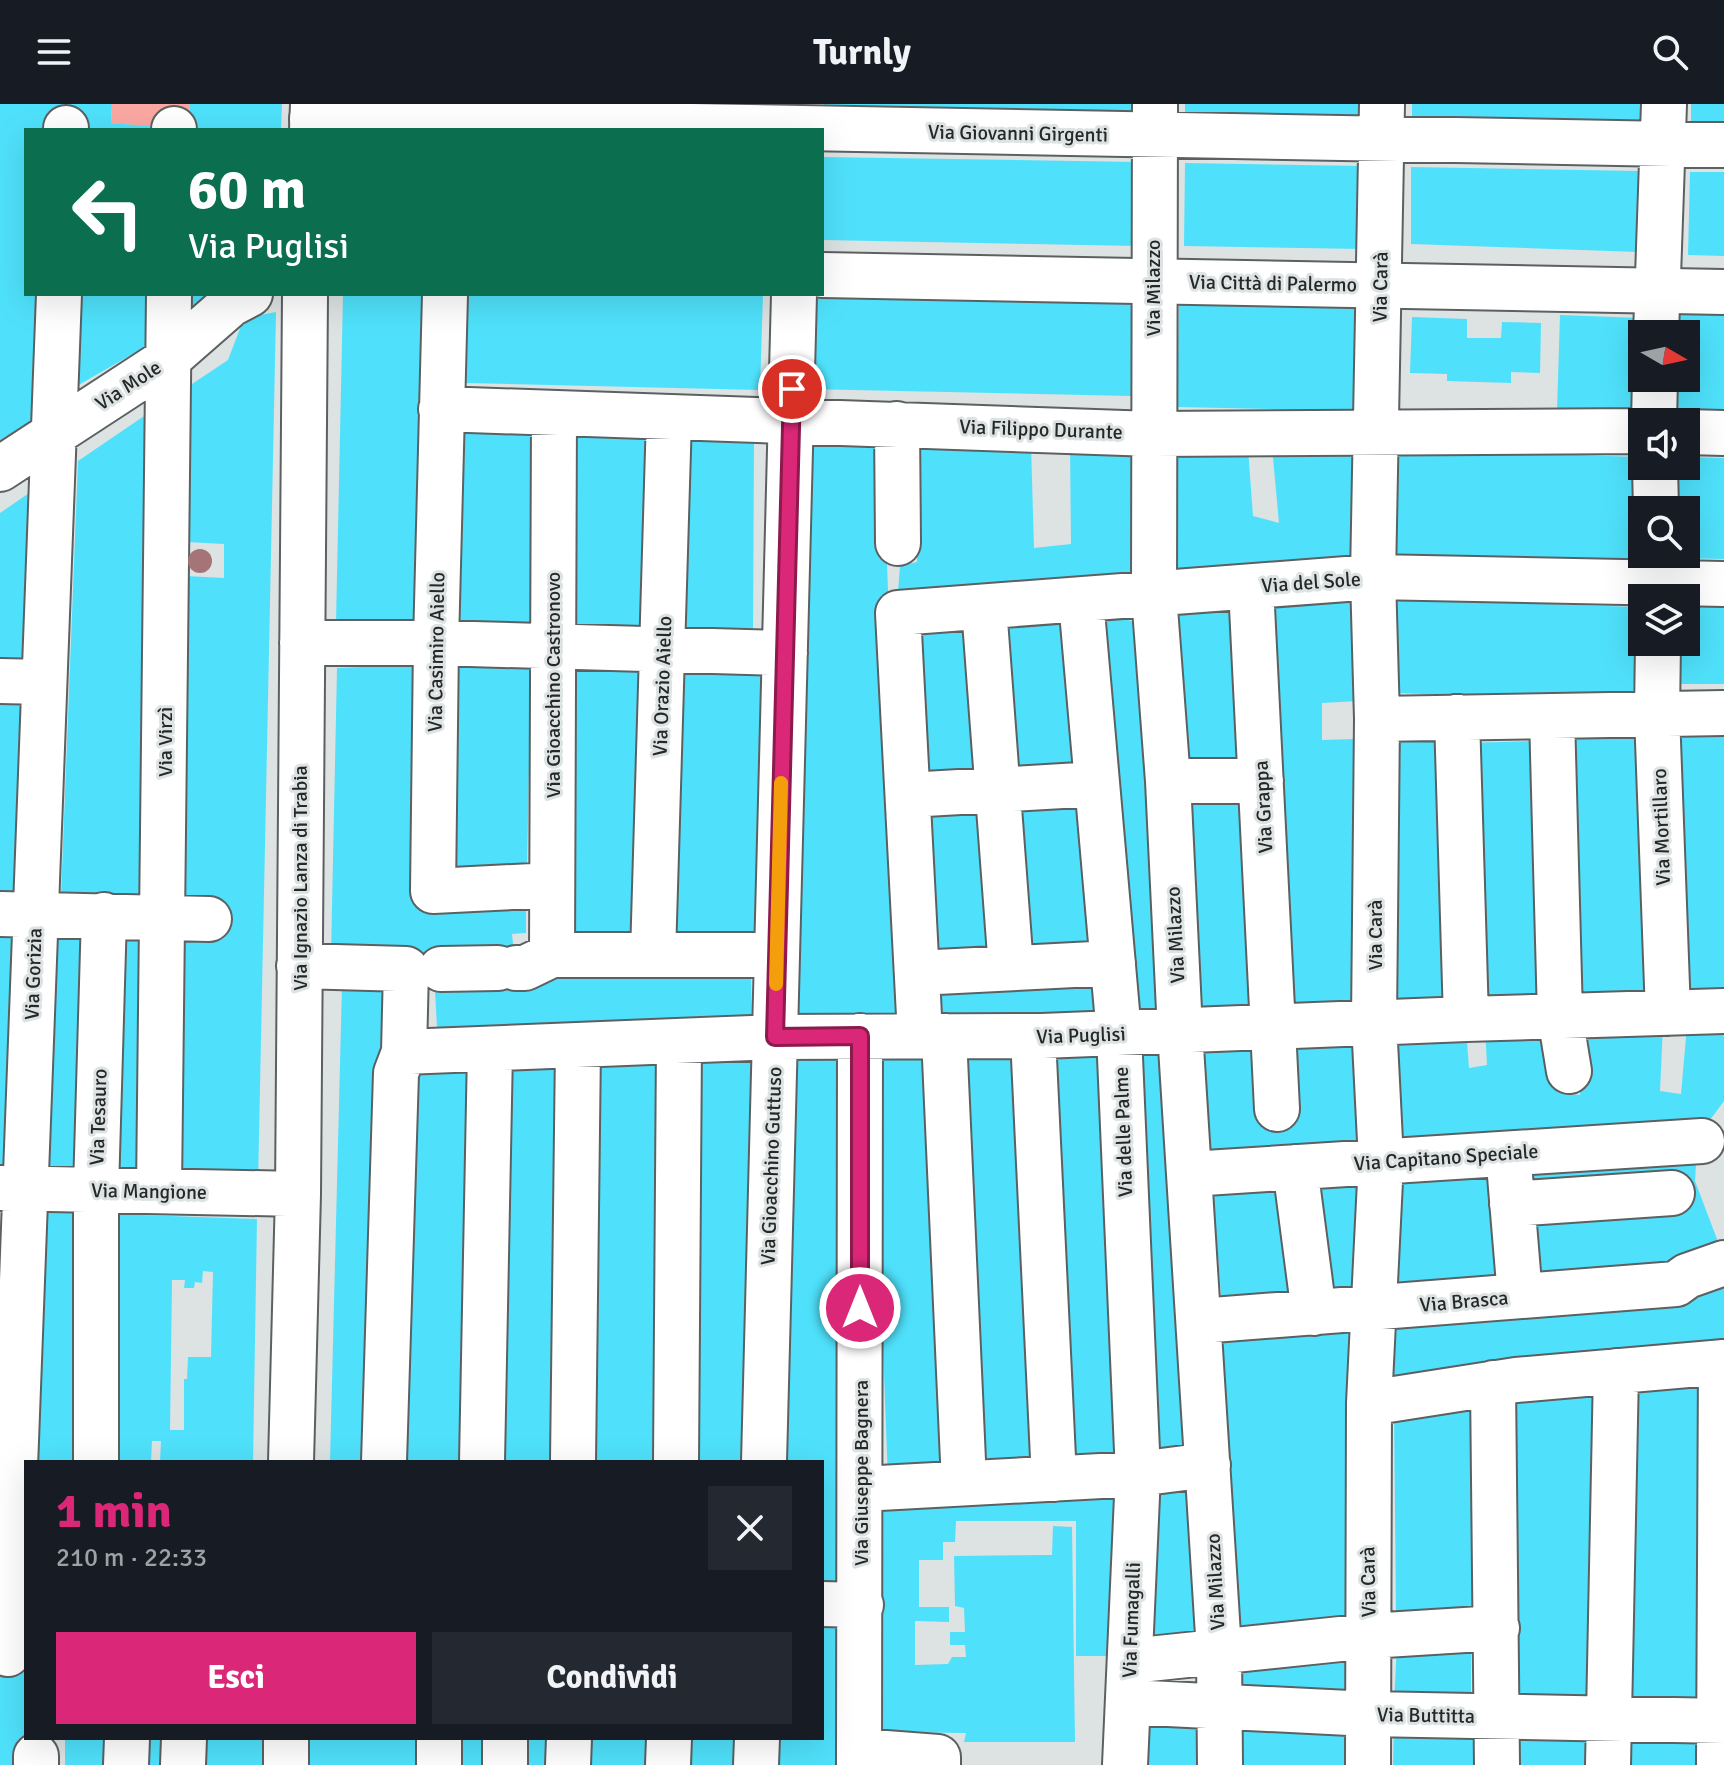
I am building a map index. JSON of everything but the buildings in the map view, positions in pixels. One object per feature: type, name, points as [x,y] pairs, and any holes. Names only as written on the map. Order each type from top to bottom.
[{"type":"street","points":[[798,128],[799,104]]},
{"type":"street","name":"Via Giovanni Girgenti","points":[[312,118],[717,128]]},
{"type":"street","name":"Via Giovanni Girgenti","points":[[824,129],[1155,120],[1664,124],[1724,145]]},
{"type":"street","name":"Via Milazzo","points":[[1155,120],[1154,595],[1168,781],[1180,1031],[1219,1651],[1220,1765]]},
{"type":"street","name":"Via Carà","points":[[1368,1765],[1369,1403],[1381,1161],[1374,1022],[1377,719],[1373,577],[1382,122]]},
{"type":"street","points":[[1656,320],[1664,124]]},
{"type":"street","name":"Via Città di Palermo","points":[[824,275],[1724,292]]},
{"type":"street","name":"Via Gorizia","points":[[11,1654],[12,1188],[18,914],[44,682],[59,296]]},
{"type":"street","name":"Via Virzì","points":[[159,1190],[169,296]]},
{"type":"street","name":"Via Mole","points":[[0,469],[167,360],[231,304],[246,296]]},
{"type":"street","name":"Via Ignazio Lanza di Trabia","points":[[291,1460],[298,1194],[305,296]]},
{"type":"street","name":"Via Casimiro Aiello","points":[[445,296],[433,891],[552,885]]},
{"type":"street","name":"Via Gioacchino Guttuso","points":[[764,1460],[794,296]]},
{"type":"street","name":"Via Filippo Durante","points":[[441,409],[1153,434],[1628,431]]},
{"type":"street","name":"Via Gioacchino Castronovo","points":[[522,964],[552,885],[554,415]]},
{"type":"street","name":"Via Orazio Aiello","points":[[653,955],[669,417]]},
{"type":"street","points":[[897,424],[898,543]]},
{"type":"street","points":[[1700,432],[1724,433]]},
{"type":"street","name":"Via del Sole","points":[[908,795],[898,613],[1373,577],[1658,579],[1724,584]]},
{"type":"street","name":"Via Grappa","points":[[1251,587],[1277,1109]]},
{"type":"street","name":"Via delle Palme","points":[[1081,600],[1119,1034],[1138,1474]]},
{"type":"street","points":[[984,607],[1011,968]]},
{"type":"street","points":[[302,643],[436,643],[785,653]]},
{"type":"street","name":"Via Mortillaro","points":[[1658,656],[1657,714],[1668,1013]]},
{"type":"street","points":[[0,681],[44,682]]},
{"type":"street","points":[[1377,719],[1724,713]]},
{"type":"street","points":[[1552,716],[1560,1016],[1569,1071]]},
{"type":"street","points":[[1457,717],[1466,1019]]},
{"type":"street","points":[[1168,781],[1261,781]]},
{"type":"street","points":[[964,1483],[932,1036],[917,973],[908,795],[1097,784]]},
{"type":"street","points":[[18,914],[209,919]]},
{"type":"street","name":"Via Tesauro","points":[[96,1460],[96,1190],[104,915]]},
{"type":"street","points":[[299,966],[427,969],[653,955],[777,955]]},
{"type":"street","points":[[917,973],[1113,963]]},
{"type":"street","points":[[384,1460],[396,1073],[421,1052],[427,969]]},
{"type":"street","name":"Via Puglisi","points":[[421,1052],[775,1037],[1033,1037],[1724,1011]]},
{"type":"street","name":"Via Giuseppe Bagnera","points":[[859,1758],[842,1605],[861,1489],[860,1036]]},
{"type":"street","points":[[1033,1037],[1054,1479]]},
{"type":"street","points":[[676,1460],[679,1042]]},
{"type":"street","points":[[573,1460],[578,1046]]},
{"type":"street","points":[[482,1460],[490,1050]]},
{"type":"street","name":"Via Capitano Speciale","points":[[1190,1174],[1702,1141]]},
{"type":"street","points":[[1508,1154],[1520,1296]]},
{"type":"street","points":[[1295,1167],[1314,1313]]},
{"type":"street","name":"Via Mangione","points":[[12,1188],[298,1194]]},
{"type":"street","points":[[1512,1204],[1672,1193]]},
{"type":"street","name":"Via Brasca","points":[[1200,1321],[1676,1284],[1687,1276],[1724,1263]]},
{"type":"street","points":[[1369,1403],[1493,1383],[1722,1362],[1722,1721],[1719,1765]]},
{"type":"street","points":[[1608,1765],[1616,1371]]},
{"type":"street","points":[[1493,1383],[1497,1765]]},
{"type":"street","points":[[861,1489],[1138,1474],[1208,1465]]},
{"type":"street","name":"Via Fumagalli","points":[[1125,1765],[1138,1474]]},
{"type":"street","points":[[1129,1682],[1219,1651],[1369,1636],[1497,1628]]},
{"type":"street","name":"Via Buttitta","points":[[1129,1682],[1221,1707],[1369,1714],[1722,1721]]},
{"type":"street","points":[[126,1765],[127,1740]]},
{"type":"street","points":[[183,1765],[184,1740]]},
{"type":"street","points":[[286,1740],[286,1765]]},
{"type":"street","points":[[439,1740],[439,1765]]},
{"type":"street","points":[[505,1740],[505,1765]]},
{"type":"street","points":[[568,1765],[569,1740]]},
{"type":"street","points":[[668,1765],[669,1740]]},
{"type":"street","points":[[756,1765],[757,1740]]},
{"type":"street","points":[[859,1758],[938,1757],[938,1765]]},
{"type":"shaded area","points":[[112,104],[190,104],[189,128],[111,123]]},
{"type":"slow traffic","points":[[776,984],[781,783]]},
{"type":"route","points":[[792,389],[775,1037],[860,1036],[860,1308]]}]
